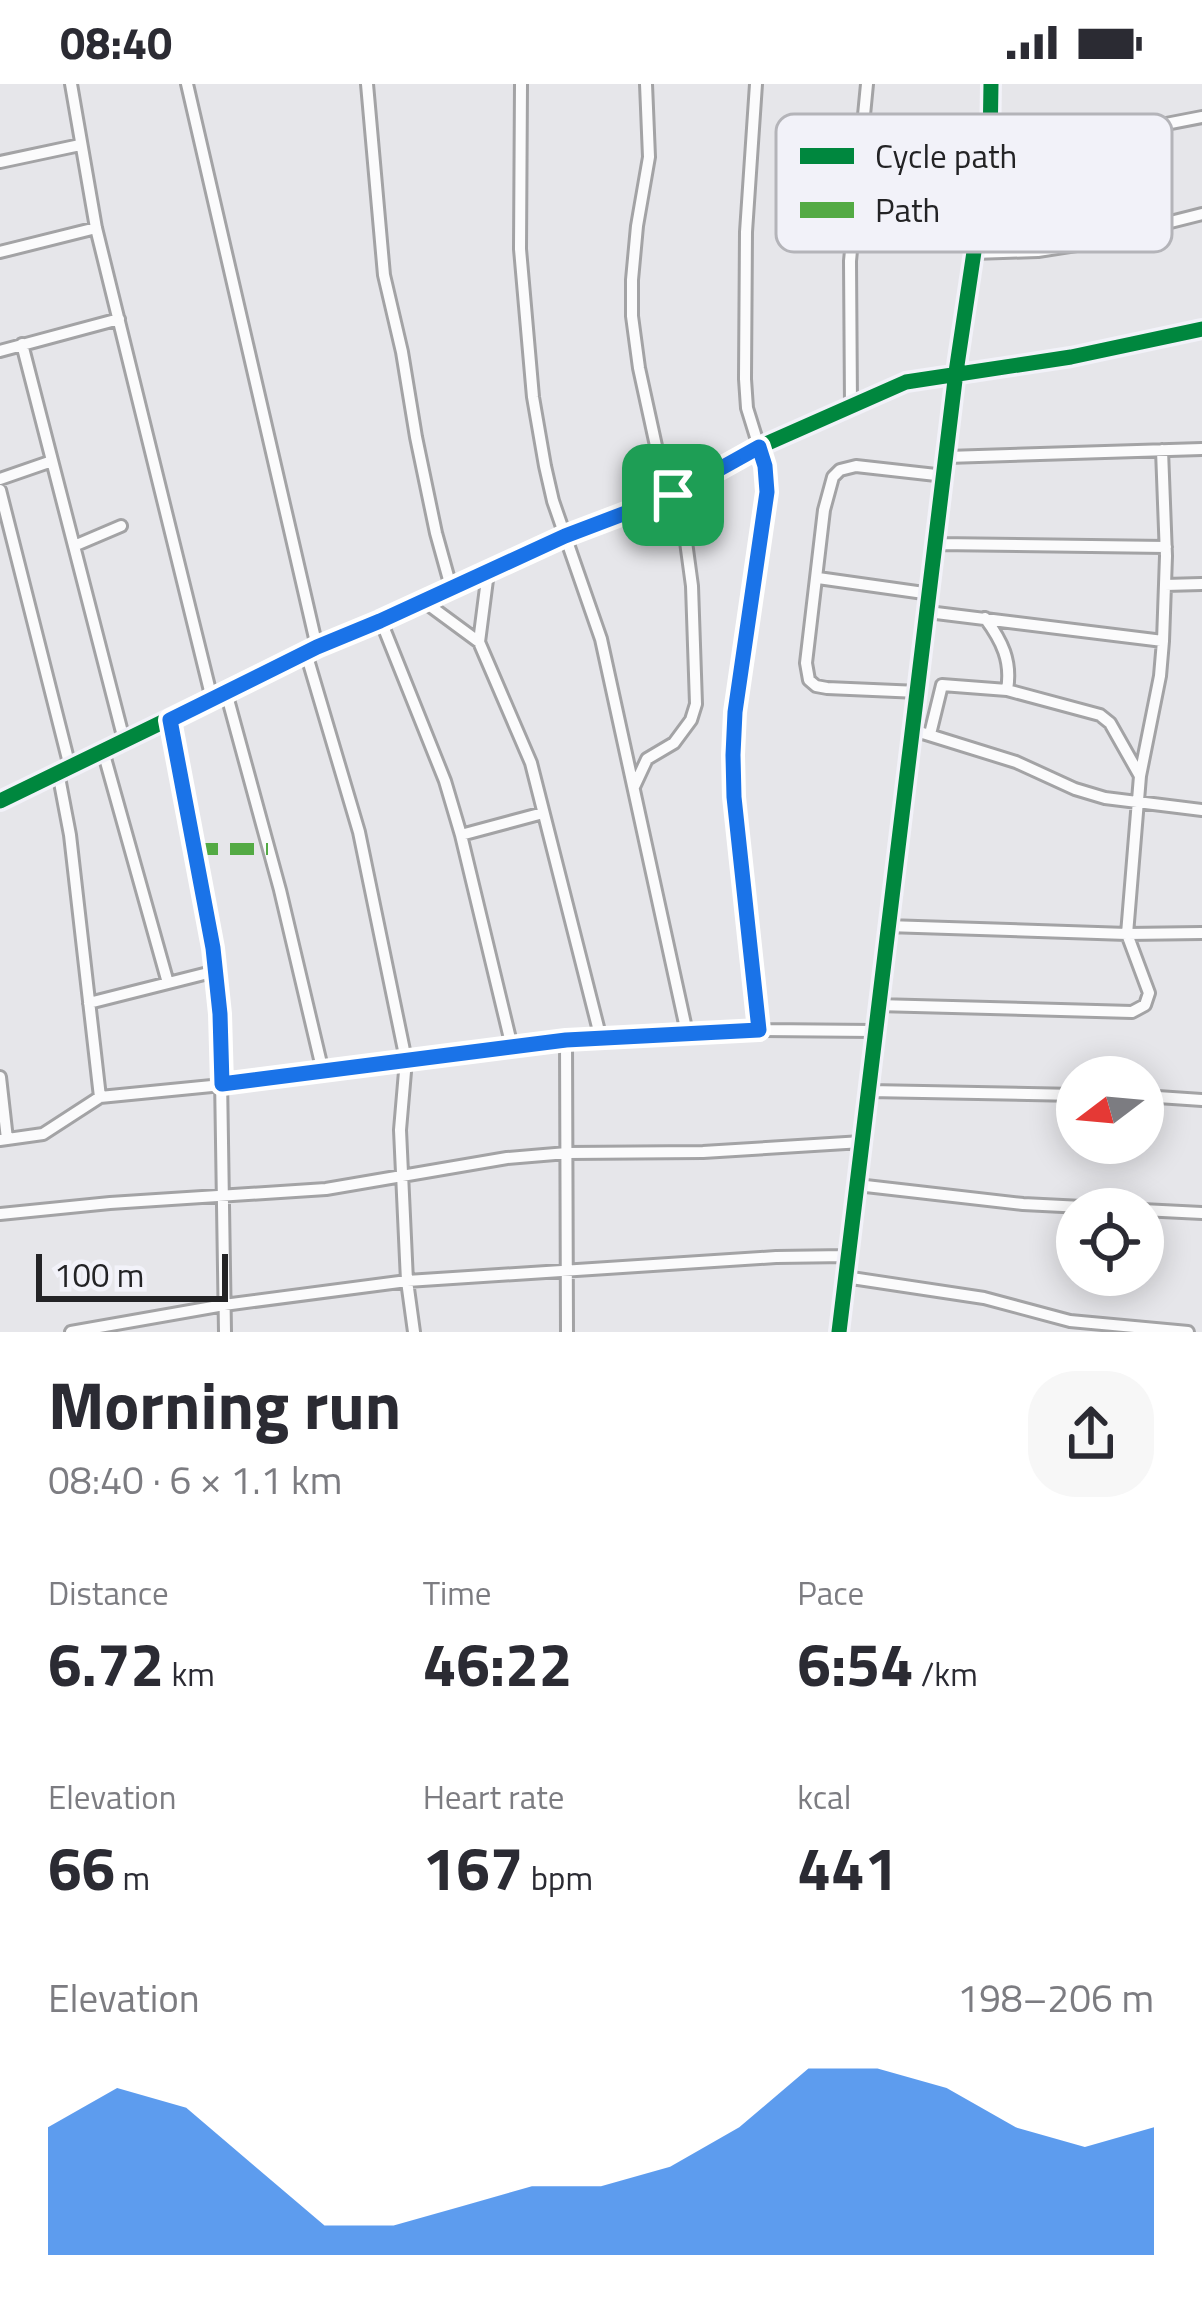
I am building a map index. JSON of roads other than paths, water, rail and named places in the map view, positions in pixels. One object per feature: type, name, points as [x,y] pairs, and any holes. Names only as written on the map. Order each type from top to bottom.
[{"type":"street","points":[[71,84],[96,229],[212,699]]},
{"type":"street","points":[[187,84],[312,650],[359,832],[406,1060],[400,1130],[414,1332]]},
{"type":"street","points":[[367,84],[384,275],[451,587]]},
{"type":"street","points":[[521,84],[520,249],[533,398],[545,466],[601,639],[687,1033]]},
{"type":"street","points":[[633,790],[647,759],[674,743],[691,721],[696,704],[685,527],[658,455],[632,316],[637,226],[649,158],[646,84]]},
{"type":"street","points":[[756,84],[746,232],[745,379],[767,492],[733,755],[759,1030]]},
{"type":"street","points":[[864,114],[867,84]]},
{"type":"street","points":[[991,84],[991,114]]},
{"type":"street","points":[[1172,123],[1202,117]]},
{"type":"street","points":[[0,162],[80,146]]},
{"type":"street","points":[[1172,222],[1202,214]]},
{"type":"street","points":[[0,252],[96,229]]},
{"type":"street","points":[[851,252],[851,405]]},
{"type":"street","points":[[838,1332],[973,253],[1006,252]]},
{"type":"street","points":[[0,351],[119,319]]},
{"type":"street","points":[[0,801],[312,650],[565,536],[673,495],[759,447],[906,382],[1070,357],[1202,329]]},
{"type":"street","points":[[22,344],[124,740]]},
{"type":"street","points":[[947,457],[1202,449]]},
{"type":"street","points":[[877,1005],[1132,1012],[1145,1005],[1149,993],[1127,934],[1140,776],[1163,641],[1162,450]]},
{"type":"street","points":[[0,478],[52,461]]},
{"type":"street","points":[[919,692],[827,688],[809,680],[806,663],[824,510],[830,482],[849,467],[945,476]]},
{"type":"street","points":[[0,490],[64,769],[100,1097]]},
{"type":"street","points":[[74,546],[121,526]]},
{"type":"street","points":[[937,544],[1166,548]]},
{"type":"street","points":[[479,642],[488,572]]},
{"type":"street","points":[[818,578],[931,594]]},
{"type":"street","points":[[1165,584],[1202,584]]},
{"type":"street","points":[[422,600],[479,642],[523,739],[601,1039]]},
{"type":"street","points":[[928,612],[1163,641]]},
{"type":"street","points":[[986,618],[1008,662],[1007,690]]},
{"type":"street","points":[[380,621],[445,781],[512,1047]]},
{"type":"street","points":[[930,734],[942,685],[1007,690],[1100,715],[1111,723],[1140,776]]},
{"type":"street","points":[[226,692],[323,1072]]},
{"type":"street","points":[[170,720],[220,1014],[225,1332]]},
{"type":"street","points":[[913,730],[1016,762],[1105,798],[1202,810]]},
{"type":"street","points":[[103,751],[169,983]]},
{"type":"street","points":[[461,835],[542,813]]},
{"type":"street","points":[[887,926],[1202,933]]},
{"type":"street","points":[[88,1003],[216,971]]},
{"type":"street","points":[[0,1077],[3,1140],[43,1134],[100,1097],[566,1040],[759,1030],[874,1031]]},
{"type":"street","points":[[566,1040],[567,1332]]},
{"type":"street","points":[[869,1091],[1056,1095]]},
{"type":"street","points":[[1164,1097],[1202,1100]]},
{"type":"street","points":[[0,1214],[326,1189],[507,1158],[862,1142]]},
{"type":"street","points":[[857,1185],[1023,1204],[1202,1213]]},
{"type":"street","points":[[71,1332],[224,1305],[407,1281],[847,1256]]},
{"type":"street","points":[[844,1276],[983,1298],[1070,1321],[1188,1332]]}]
